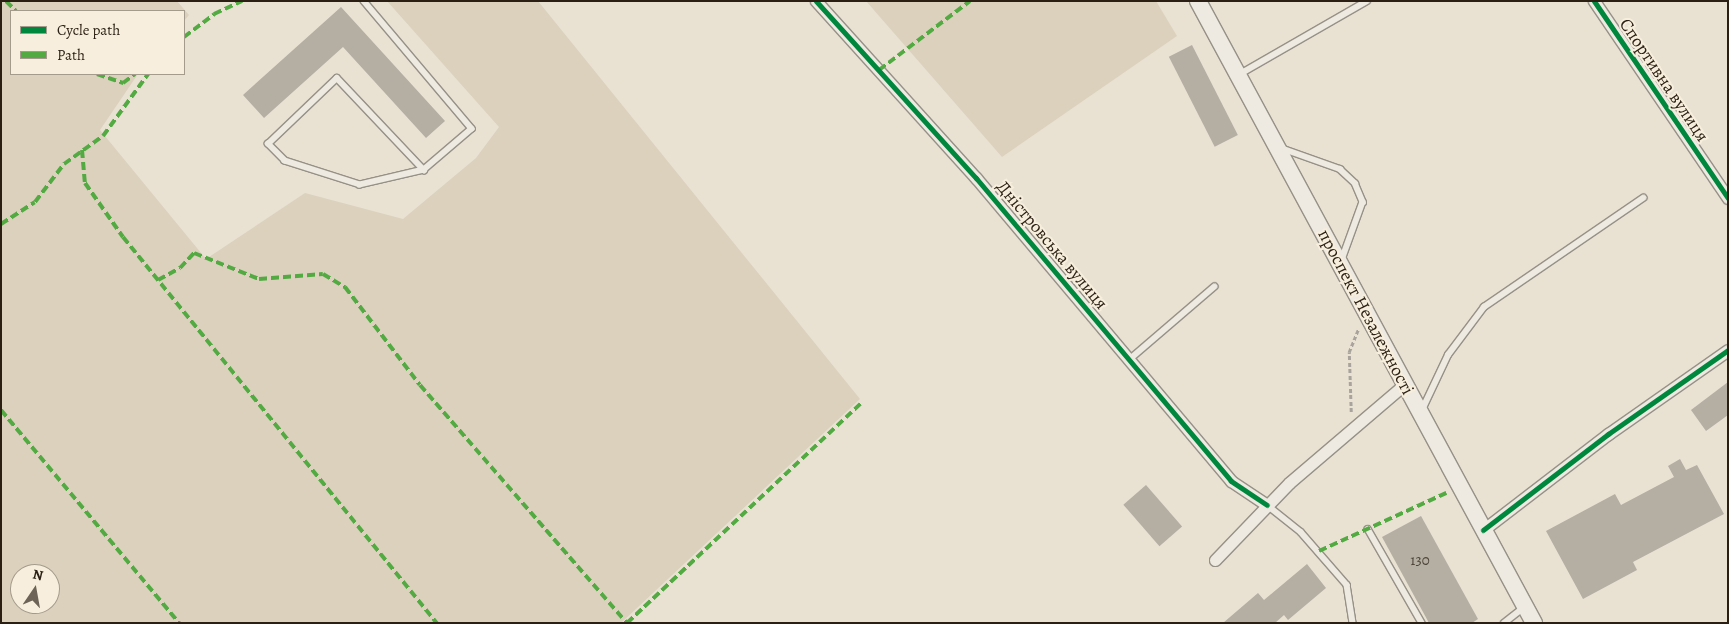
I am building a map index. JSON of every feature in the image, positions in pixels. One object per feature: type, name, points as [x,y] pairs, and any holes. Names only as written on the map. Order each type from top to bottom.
[{"type":"main road","name":"проспект Незалежності","points":[[1198,1],[1534,623]]},
{"type":"street","name":"Дністровська вулиця","points":[[816,1],[976,178],[1231,481],[1267,505]]},
{"type":"street","name":"Спортивна вулиця","points":[[1594,1],[1728,198]]},
{"type":"street","points":[[1483,530],[1608,434],[1728,350]]},
{"type":"street","points":[[1215,560],[1267,505],[1404,384]]},
{"type":"lane","points":[[364,1],[472,129],[424,170],[360,185],[285,160],[268,144],[337,78],[424,170]]},
{"type":"lane","points":[[1238,76],[1367,1]]},
{"type":"lane","points":[[1277,147],[1310,155],[1340,169],[1355,183],[1363,202],[1340,264]]},
{"type":"lane","points":[[1420,414],[1448,355],[1484,307],[1643,198]]},
{"type":"lane","points":[[1130,359],[1214,287]]},
{"type":"lane","points":[[1267,505],[1301,532],[1347,585],[1353,623]]},
{"type":"lane","points":[[1368,529],[1422,623]]},
{"type":"lane","points":[[1504,623],[1525,606]]},
{"type":"path","points":[[1352,429],[1349,352],[1358,330]]},
{"type":"shaded area","points":[[1,1],[177,1],[185,10],[10,10],[10,75],[137,75],[100,130],[206,259],[305,193],[403,219],[476,158],[499,127],[387,1],[538,1],[860,399],[621,623],[1,623]]},
{"type":"shaded area","points":[[866,1],[1156,1],[1177,36],[1002,157]]},
{"type":"shaded area","points":[[185,10],[189,15],[185,20]]},
{"type":"building","points":[[341,7],[445,121],[426,138],[343,47],[264,118],[243,95]]},
{"type":"building","points":[[1192,45],[1238,135],[1215,147],[1169,57]]},
{"type":"building","points":[[1728,382],[1728,415],[1706,431],[1691,410]]},
{"type":"building","points":[[1680,459],[1686,470],[1697,465],[1724,514],[1633,562],[1637,570],[1583,599],[1546,531],[1615,494],[1621,505],[1674,477],[1668,466]]},
{"type":"building","points":[[1146,485],[1182,527],[1159,546],[1123,505]]},
{"type":"building","points":[[1421,516],[1478,619],[1472,623],[1429,623],[1382,537]]},
{"type":"building","points":[[1307,564],[1326,588],[1288,620],[1284,615],[1275,623],[1223,623],[1258,593],[1264,600]]},
{"type":"marked path","points":[[6,1],[15,10]]},
{"type":"marked path","points":[[185,36],[214,14],[242,1]]},
{"type":"marked path","points":[[879,70],[970,1]]},
{"type":"marked path","points":[[100,75],[123,83],[134,75]]},
{"type":"marked path","points":[[1,224],[35,202],[64,164],[103,136],[147,75]]},
{"type":"marked path","points":[[82,150],[85,183],[123,237],[437,623]]},
{"type":"marked path","points":[[158,280],[180,268],[194,253],[259,279],[323,274],[345,287],[420,385],[627,623]]},
{"type":"marked path","points":[[627,623],[862,402]]},
{"type":"marked path","points":[[1,410],[179,623]]},
{"type":"marked path","points":[[1319,551],[1446,493]]},
{"type":"cycle path","points":[[816,1],[976,178],[1231,481],[1267,505]]},
{"type":"cycle path","points":[[1594,1],[1728,198]]},
{"type":"cycle path","points":[[1483,530],[1608,434],[1728,350]]}]
